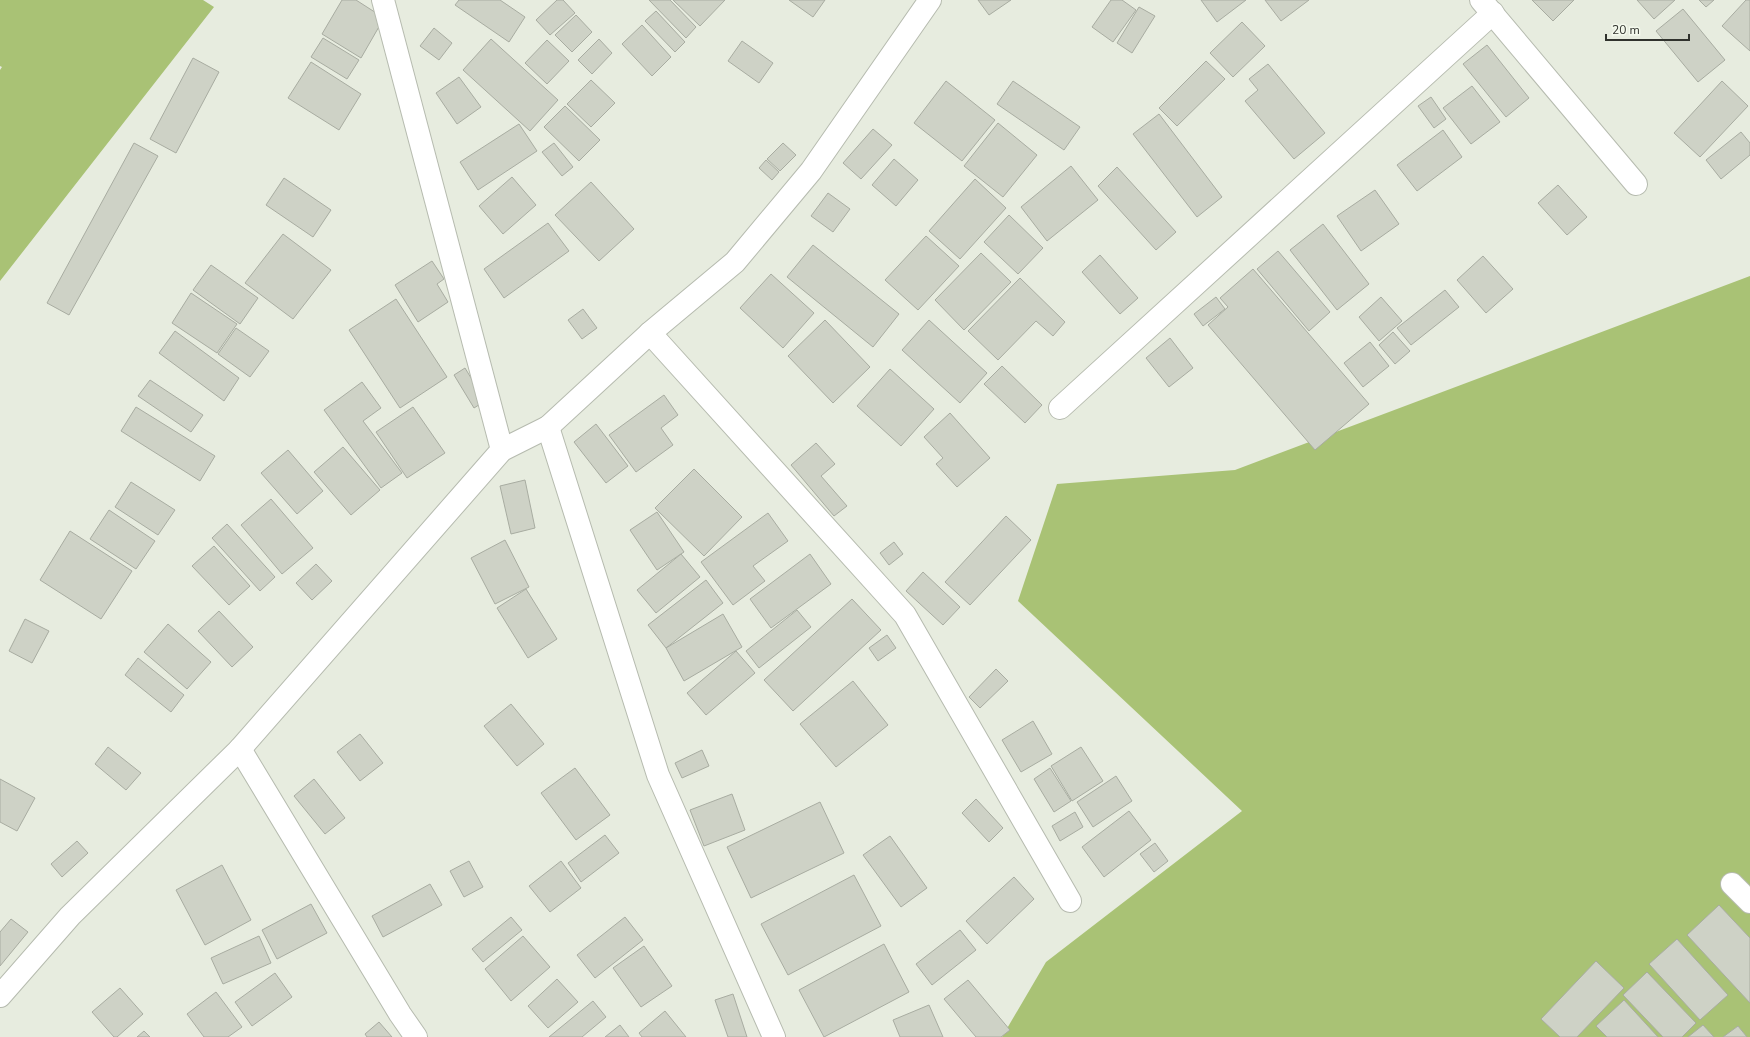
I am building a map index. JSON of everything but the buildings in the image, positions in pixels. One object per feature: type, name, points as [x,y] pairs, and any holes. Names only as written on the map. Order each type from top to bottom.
[{"type":"street","points":[[383,0],[502,450]]},
{"type":"street","points":[[0,996],[70,916],[240,749],[502,450],[548,426],[650,334],[735,262],[811,172],[930,0]]},
{"type":"street","points":[[1060,408],[1487,7],[1636,184]]},
{"type":"street","points":[[650,334],[905,615],[1070,901]]},
{"type":"street","points":[[548,426],[658,775],[774,1037]]},
{"type":"street","points":[[240,749],[400,1014],[416,1037]]},
{"type":"street","points":[[1732,884],[1750,902]]},
{"type":"green space","points":[[0,0],[203,0],[214,7],[0,281],[0,70],[2,67],[0,66]]},
{"type":"green space","points":[[1750,276],[1750,1037],[1002,1037],[1046,962],[1242,811],[1018,601],[1057,484],[1235,470]]}]
